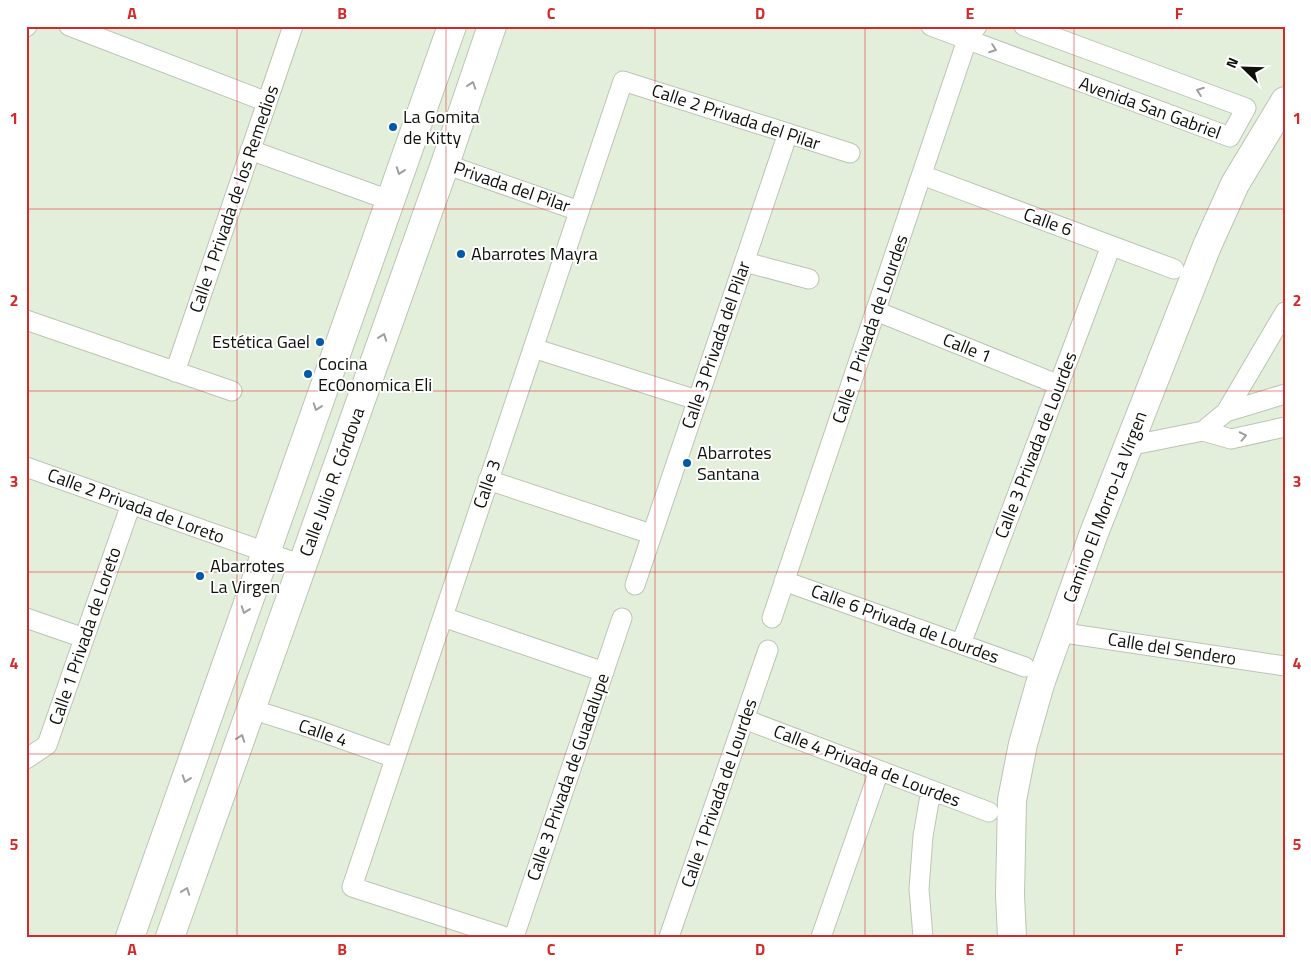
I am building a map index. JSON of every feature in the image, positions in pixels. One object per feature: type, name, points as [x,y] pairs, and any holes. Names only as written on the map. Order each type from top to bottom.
[{"type":"street","points":[[69,26],[267,102]]},
{"type":"street","name":"Calle 1 Privada de los Remedios","points":[[175,372],[292,26]]},
{"type":"street","points":[[130,937],[452,26]]},
{"type":"street","name":"Calle Julio R. Córdova","points":[[170,937],[492,26]]},
{"type":"street","name":"Avenida San Gabriel","points":[[931,26],[972,33],[1230,137],[1246,108],[1024,26]]},
{"type":"street","name":"Calle 1 Privada de Lourdes","points":[[772,618],[972,33]]},
{"type":"street","name":"Calle 2 Privada del Pilar","points":[[623,81],[850,153]]},
{"type":"street","name":"Calle 3","points":[[506,937],[352,887],[623,81]]},
{"type":"street","name":"Camino El Morro-La Virgen","points":[[1012,937],[1010,895],[1012,800],[1023,744],[1040,684],[1094,533],[1207,246],[1235,184],[1285,101]]},
{"type":"street","name":"Calle 3 Privada del Pilar","points":[[635,585],[788,134]]},
{"type":"street","points":[[250,150],[389,200]]},
{"type":"street","name":"Privada del Pilar","points":[[444,164],[579,211]]},
{"type":"street","name":"Calle 6","points":[[922,176],[1174,270]]},
{"type":"street","name":"Calle 3 Privada de Lourdes","points":[[961,644],[1112,246]]},
{"type":"street","points":[[745,262],[809,278]]},
{"type":"street","name":"Calle 1","points":[[876,311],[1059,385]]},
{"type":"street","points":[[1202,432],[1226,412],[1285,312]]},
{"type":"street","points":[[26,320],[232,391]]},
{"type":"street","points":[[533,348],[697,400]]},
{"type":"street","points":[[1226,412],[1285,394]]},
{"type":"street","points":[[1128,446],[1202,432],[1231,439],[1285,427]]},
{"type":"street","name":"Calle 2 Privada de Loreto","points":[[26,466],[302,565]]},
{"type":"street","points":[[488,480],[652,534]]},
{"type":"street","name":"Calle 1 Privada de Loreto","points":[[26,759],[47,744],[131,504]]},
{"type":"street","name":"Calle 6 Privada de Lourdes","points":[[784,582],[1025,667]]},
{"type":"street","points":[[443,617],[604,672]]},
{"type":"street","points":[[26,618],[84,638]]},
{"type":"street","name":"Calle 3 Privada de Guadalupe","points":[[514,937],[622,618]]},
{"type":"street","name":"Calle del Sendero","points":[[1058,632],[1285,666]]},
{"type":"street","name":"Calle 1 Privada de Lourdes","points":[[669,937],[768,650]]},
{"type":"street","name":"Calle 4","points":[[251,709],[395,758]]},
{"type":"street","name":"Calle 4 Privada de Lourdes","points":[[744,720],[989,812]]},
{"type":"street","points":[[821,937],[879,771]]},
{"type":"street","points":[[922,937],[919,889],[923,836],[931,790]]},
{"type":"place","name":"La Gomita de Kitty","points":[[393,127]]},
{"type":"place","name":"Abarrotes Mayra","points":[[461,254]]},
{"type":"place","name":"Estética Gael","points":[[320,342]]},
{"type":"place","name":"Cocina Ec0onomica Eli","points":[[308,374]]},
{"type":"place","name":"Abarrotes Santana","points":[[687,463]]},
{"type":"place","name":"Abarrotes La Virgen","points":[[200,576]]}]
